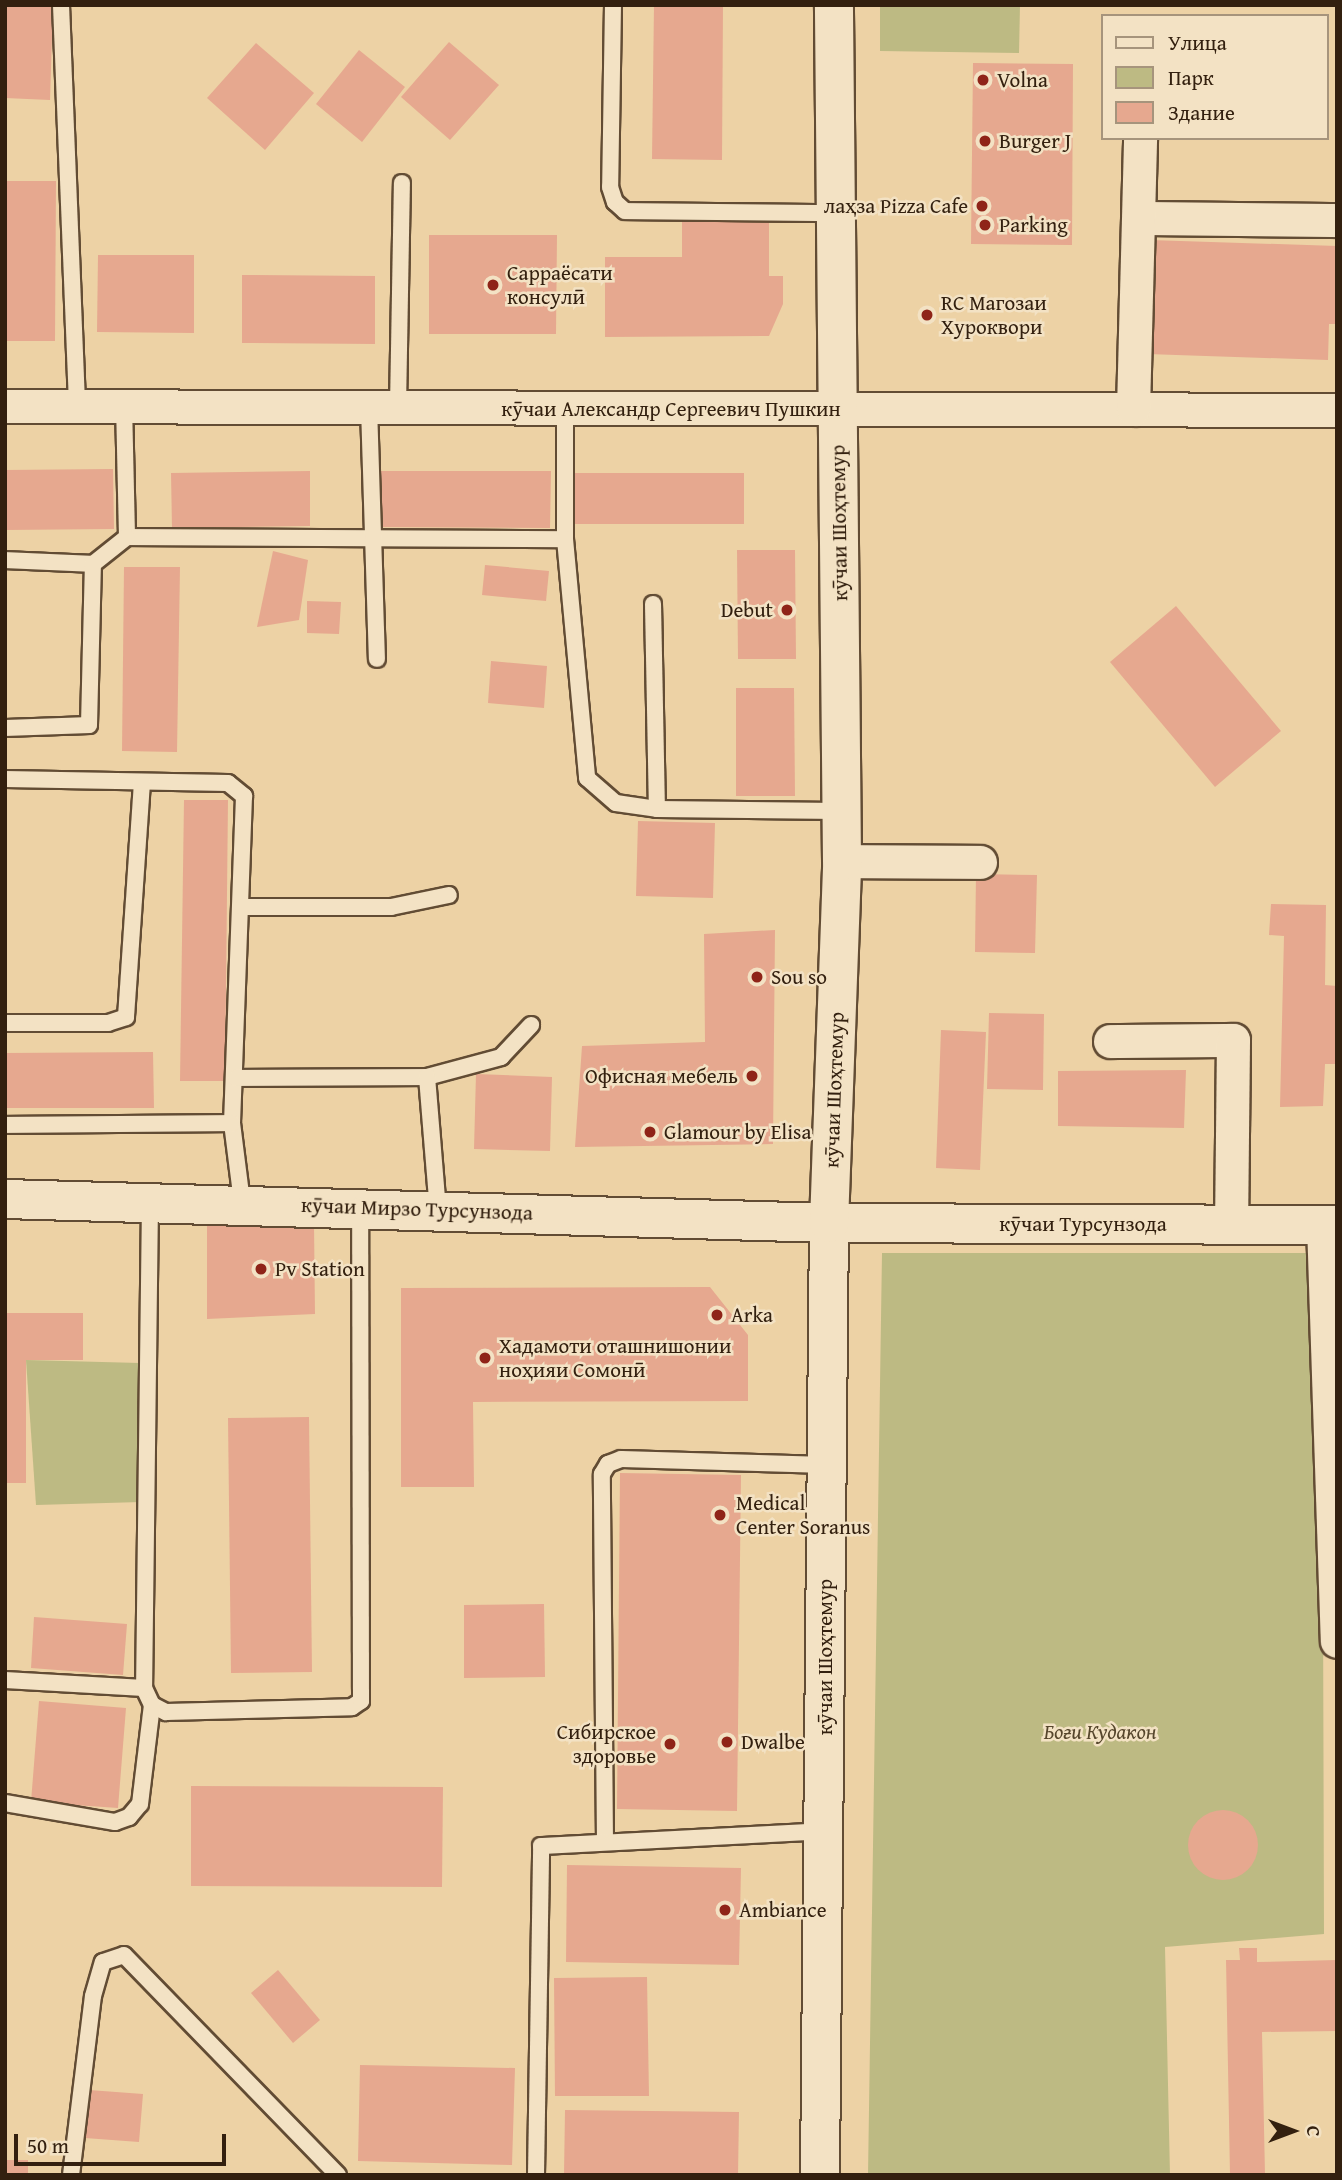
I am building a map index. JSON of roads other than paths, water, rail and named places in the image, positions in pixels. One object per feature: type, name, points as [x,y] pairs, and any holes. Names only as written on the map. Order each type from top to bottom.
[{"type":"main road","name":"кӯчаи Шоҳтемур","points":[[820,2175],[829,1223],[842,861],[839,811],[842,539],[836,408],[833,213],[834,5]]},
{"type":"main road","name":"кӯчаи Мирзо Турсунзода","points":[[5,1199],[242,1202],[829,1223]]},
{"type":"main road","name":"кӯчаи Турсунзода","points":[[829,1223],[1330,1225]]},
{"type":"street","points":[[1133,409],[1140,140]]},
{"type":"street","points":[[1139,218],[1337,220]]},
{"type":"street","name":"кӯчаи Александр Сергеевич Пушкин","points":[[5,406],[124,404],[565,410],[1337,410]]},
{"type":"street","points":[[842,861],[980,862]]},
{"type":"street","points":[[1110,1041],[1233,1040],[1231,1224]]},
{"type":"street","points":[[1330,1225],[1337,1641]]},
{"type":"lane","points":[[61,5],[65,232],[77,405]]},
{"type":"lane","points":[[613,5],[610,187],[625,211],[833,213]]},
{"type":"lane","points":[[377,659],[372,539],[402,183]]},
{"type":"lane","points":[[124,404],[127,537]]},
{"type":"lane","points":[[565,410],[565,539],[587,778],[616,803],[657,809],[839,811]]},
{"type":"lane","points":[[5,560],[93,564],[127,537],[565,539]]},
{"type":"lane","points":[[5,728],[89,725],[93,564]]},
{"type":"lane","points":[[653,604],[657,809]]},
{"type":"lane","points":[[5,779],[228,783],[240,789],[243,907],[232,1123],[242,1202]]},
{"type":"lane","points":[[5,1023],[108,1023],[126,1017],[142,783]]},
{"type":"lane","points":[[243,907],[391,907],[449,895]]},
{"type":"lane","points":[[236,1079],[427,1077],[501,1058],[531,1026]]},
{"type":"lane","points":[[427,1077],[438,1210]]},
{"type":"lane","points":[[5,1125],[232,1123]]},
{"type":"lane","points":[[5,1803],[103,1820],[129,1817],[140,1804],[152,1705],[144,1688],[150,1200]]},
{"type":"lane","points":[[152,1705],[166,1712],[206,1713],[361,1701],[360,1208]]},
{"type":"lane","points":[[604,1842],[602,1475],[608,1464],[621,1459],[827,1465]]},
{"type":"lane","points":[[5,1680],[144,1688]]},
{"type":"lane","points":[[536,2175],[539,1853],[546,1843],[824,1831]]},
{"type":"lane","points":[[71,2175],[93,1996],[103,1962],[124,1955],[338,2175]]},
{"type":"place","name":"Volna","points":[[983,80]]},
{"type":"place","name":"Burger J","points":[[985,141]]},
{"type":"place","name":"лаҳза Pizza Cafe","points":[[982,206]]},
{"type":"place","name":"Parking","points":[[985,225]]},
{"type":"place","name":"Сарраёсати консулӣ","points":[[493,285]]},
{"type":"place","name":"RC Магозаи Хуроквори","points":[[927,315]]},
{"type":"place","name":"Debut","points":[[787,610]]},
{"type":"place","name":"Sou so","points":[[757,977]]},
{"type":"place","name":"Офисная мебель","points":[[752,1076]]},
{"type":"place","name":"Glamour by Elisa","points":[[650,1132]]},
{"type":"place","name":"Pv Station","points":[[261,1269]]},
{"type":"place","name":"Arka","points":[[717,1315]]},
{"type":"place","name":"Хадамоти оташнишонии ноҳияи Сомонӣ","points":[[485,1358]]},
{"type":"place","name":"Medical Center Soranus","points":[[720,1515]]},
{"type":"place","name":"Dwalbe","points":[[727,1742]]},
{"type":"place","name":"Сибирское здоровье","points":[[670,1744]]},
{"type":"place","name":"Ambiance","points":[[725,1910]]},
{"type":"park label","name":"Боғи Кудакон","points":[[1100,1732]]}]
